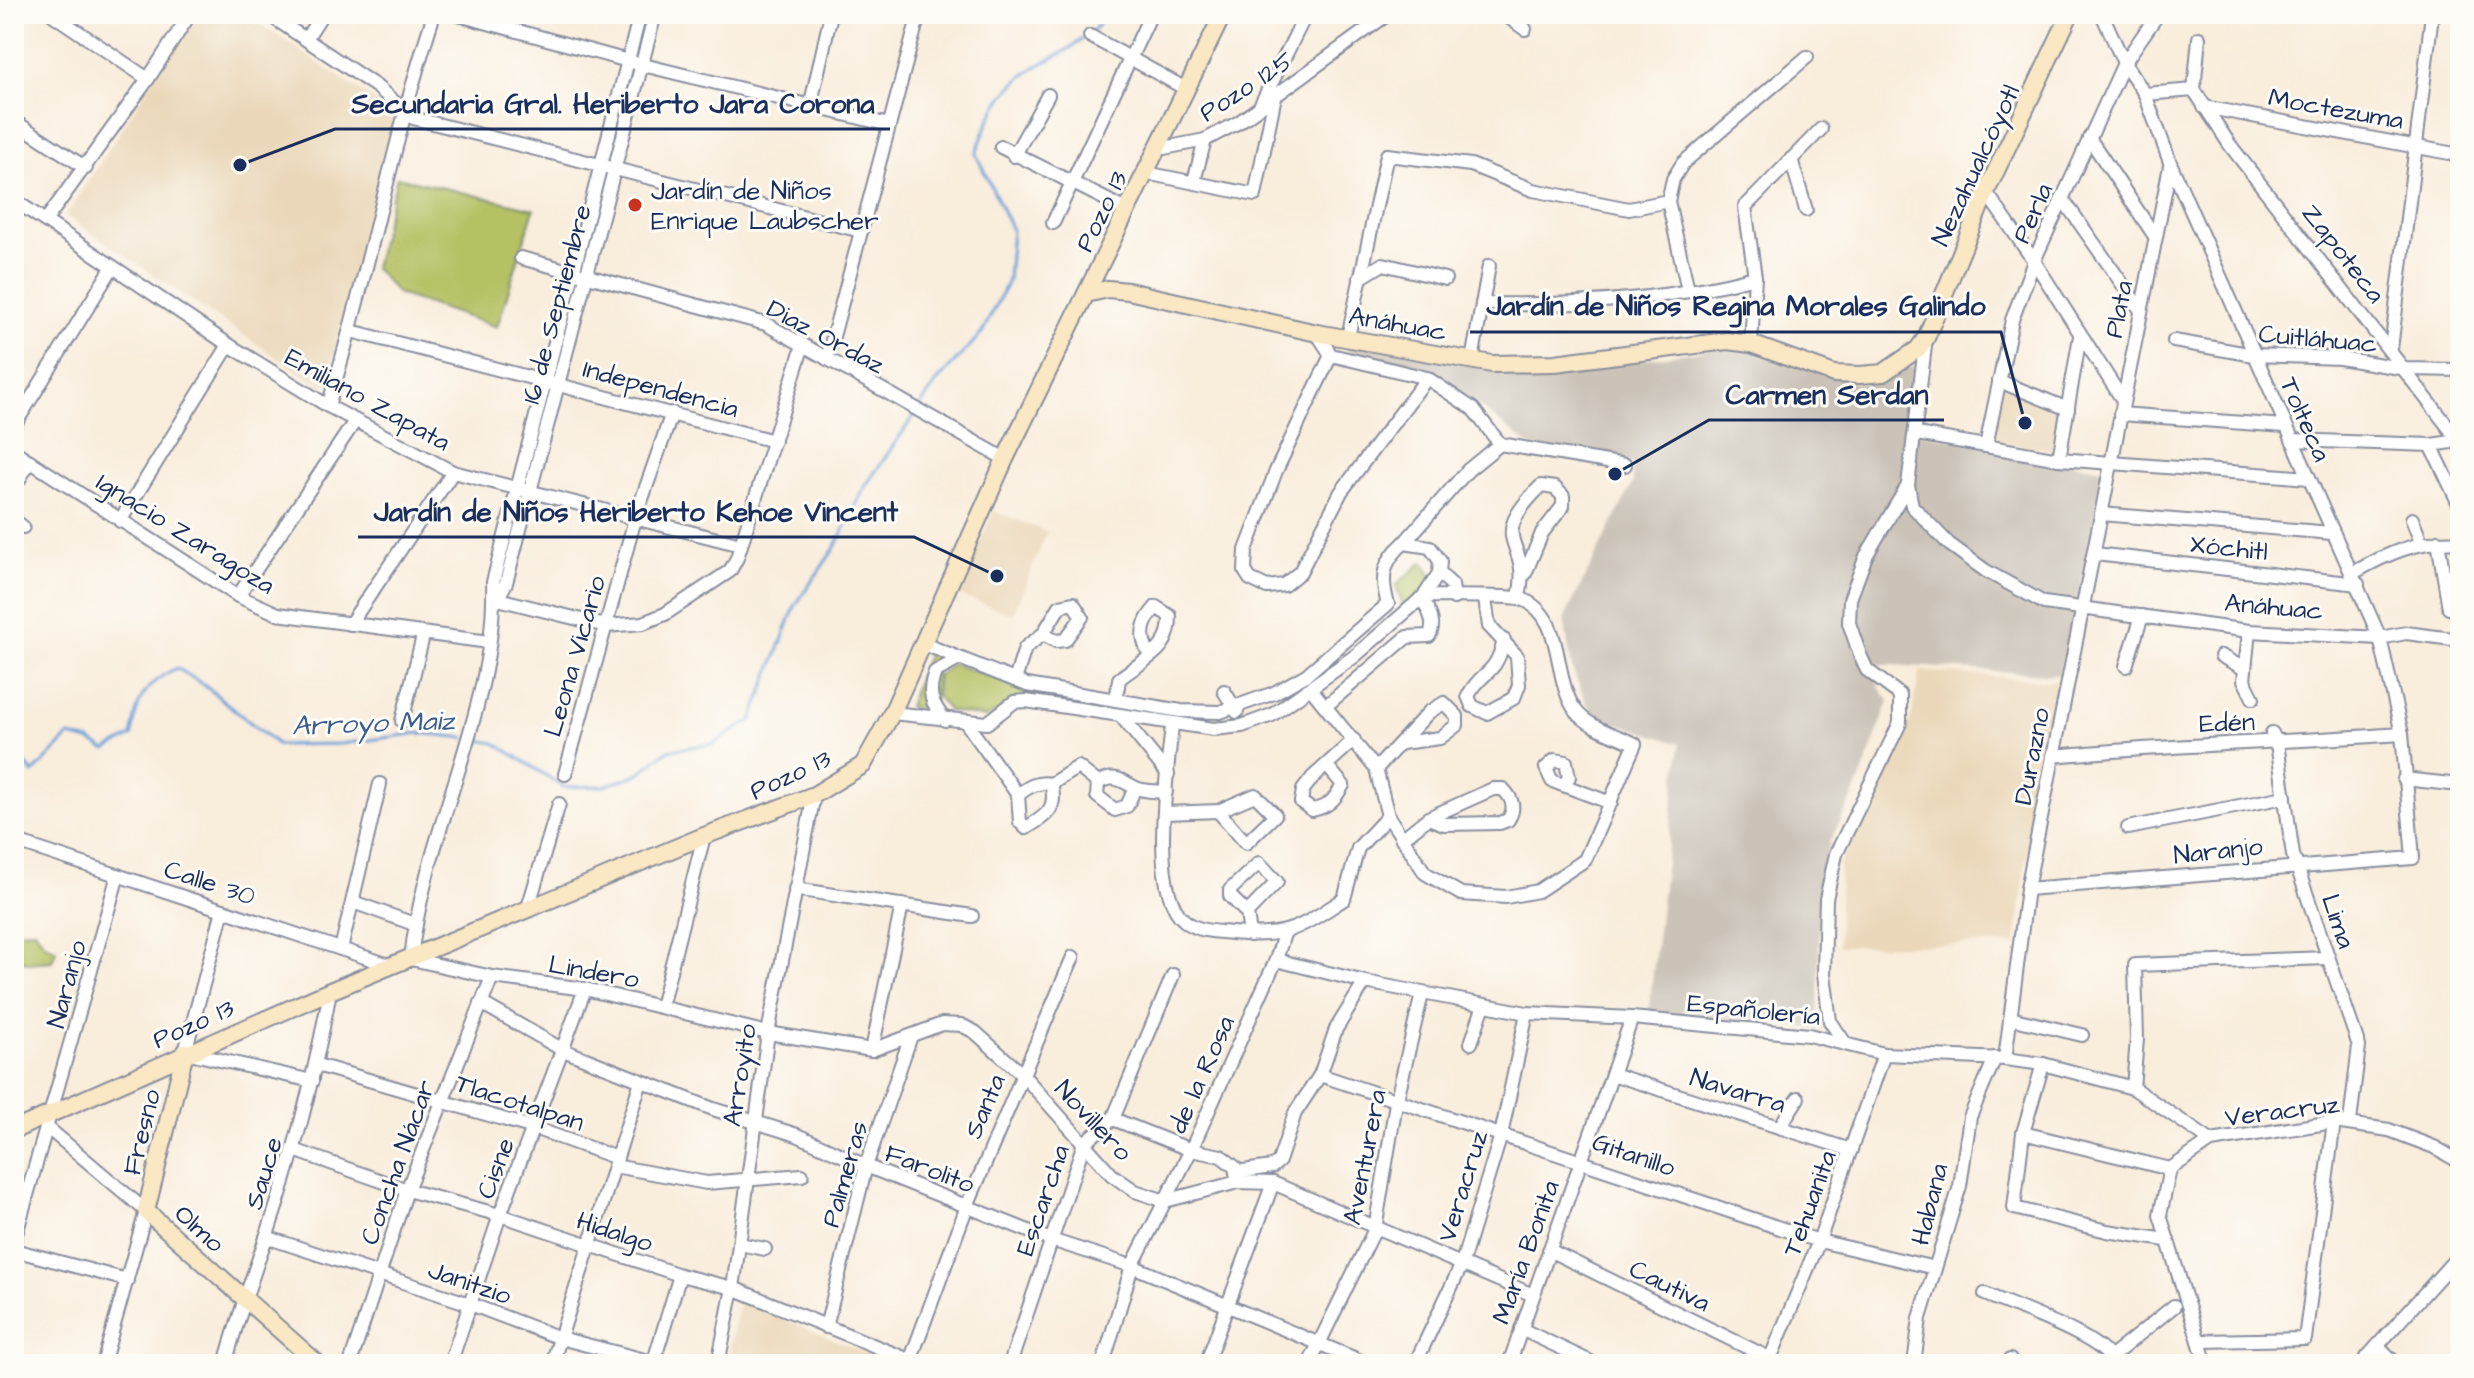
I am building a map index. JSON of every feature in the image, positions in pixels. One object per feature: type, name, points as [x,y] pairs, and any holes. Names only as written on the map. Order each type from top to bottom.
[{"type":"main road","name":"Pozo 13","points":[[14,1130],[51,1121],[185,1052],[330,991],[704,836],[814,795],[863,765],[892,713],[1005,459],[1223,14]]},
{"type":"main road","name":"Nezahualcóyotl","points":[[1926,338],[1986,192],[2070,14]]},
{"type":"main road","name":"Anáhuac","points":[[1086,294],[1108,289],[1128,291],[1317,333],[1472,360],[1528,365],[1699,342],[1751,344],[1834,374],[1860,375],[1883,373],[1901,363],[1926,338]]},
{"type":"main road","name":"Fresno","points":[[146,1211],[185,1052]]},
{"type":"main road","name":"Olmo","points":[[146,1211],[318,1364]]},
{"type":"street","points":[[52,14],[148,79]]},
{"type":"street","points":[[46,220],[86,168],[190,14]]},
{"type":"street","points":[[268,14],[377,87],[413,118],[861,231]]},
{"type":"street","points":[[306,39],[322,14]]},
{"type":"street","points":[[328,406],[351,331],[403,110],[434,14]]},
{"type":"street","points":[[455,14],[643,65],[889,125]]},
{"type":"street","name":"16 de Septiembre","points":[[551,381],[572,271],[640,14]]},
{"type":"street","name":"16 de Septiembre","points":[[411,959],[422,884],[472,720],[489,642],[495,600],[493,582],[551,381],[586,275],[655,14]]},
{"type":"street","points":[[810,107],[831,14]]},
{"type":"street","points":[[827,359],[919,14]]},
{"type":"street","points":[[1053,223],[1151,14]]},
{"type":"street","points":[[1260,108],[1306,14]]},
{"type":"street","name":"Pozo 125","points":[[1159,149],[1205,140],[1260,108],[1388,14]]},
{"type":"street","points":[[1504,14],[1525,29]]},
{"type":"street","name":"Tolteca","points":[[2102,14],[2124,63],[2145,94],[2171,165],[2380,638],[2402,734],[2413,858]]},
{"type":"street","name":"Perla","points":[[1986,446],[2012,320],[2034,261],[2124,63],[2158,14]]},
{"type":"street","points":[[2391,349],[2432,14]]},
{"type":"street","points":[[1090,36],[1186,89]]},
{"type":"street","points":[[2145,94],[2194,90],[2199,38]]},
{"type":"street","points":[[1688,290],[1668,201],[1673,179],[1683,163],[1807,57]]},
{"type":"street","name":"Zapoteca","points":[[2194,90],[2459,442]]},
{"type":"street","points":[[1014,156],[1048,95]]},
{"type":"street","points":[[1146,173],[1255,195],[1275,96]]},
{"type":"street","name":"Moctezuma","points":[[2204,107],[2460,155]]},
{"type":"street","points":[[14,121],[86,168]]},
{"type":"street","points":[[1751,344],[1755,277],[1745,207],[1821,129]]},
{"type":"street","points":[[2089,138],[2154,235]]},
{"type":"street","points":[[1194,181],[1205,140]]},
{"type":"street","points":[[1001,147],[1127,210]]},
{"type":"street","points":[[1348,337],[1387,155],[1471,165],[1533,190],[1629,209],[1668,201]]},
{"type":"street","points":[[1791,159],[1806,210]]},
{"type":"street","name":"Plata","points":[[2110,462],[2154,235],[2171,165]]},
{"type":"street","points":[[1986,192],[2122,399]]},
{"type":"street","points":[[2062,198],[2140,309]]},
{"type":"street","name":"Emiliano Zapata","points":[[14,200],[229,345],[328,406],[453,472],[741,545]]},
{"type":"street","name":"Diaz Ordaz","points":[[521,258],[766,324],[1005,459]]},
{"type":"street","points":[[1360,278],[1383,264],[1445,279]]},
{"type":"street","points":[[1472,360],[1489,266]]},
{"type":"street","points":[[14,426],[112,268]]},
{"type":"street","points":[[1482,304],[1547,305],[1688,290],[1755,277]]},
{"type":"street","name":"Independencia","points":[[351,331],[774,441]]},
{"type":"street","points":[[1317,333],[1331,355],[1427,378],[1473,409],[1500,444],[1625,465]]},
{"type":"street","points":[[2059,459],[2080,336]]},
{"type":"street","points":[[1845,1043],[1830,1021],[1824,974],[1826,899],[1836,854],[1900,723],[1902,707],[1900,695],[1867,670],[1849,623],[1850,599],[1866,556],[1908,485],[1917,434],[1926,338]]},
{"type":"street","name":"Cuitláhuac","points":[[2174,341],[2254,355],[2340,358],[2406,369],[2460,370]]},
{"type":"street","points":[[120,521],[229,345]]},
{"type":"street","points":[[495,600],[606,626],[643,623],[665,614],[730,571],[741,545],[803,345]]},
{"type":"street","points":[[1331,355],[1276,471],[1246,550],[1245,571],[1250,579],[1267,587],[1284,585],[1300,572],[1341,492],[1427,378]]},
{"type":"street","points":[[1999,381],[2068,409]]},
{"type":"street","name":"Leona Vicario","points":[[565,774],[635,519],[672,413]]},
{"type":"street","points":[[2120,414],[2285,426]]},
{"type":"street","points":[[238,596],[355,421]]},
{"type":"street","points":[[1917,434],[2059,459],[2309,478]]},
{"type":"street","points":[[2292,440],[2431,445],[2459,442]]},
{"type":"street","points":[[1400,614],[1388,604],[1383,587],[1387,559],[1468,470],[1500,444]]},
{"type":"street","points":[[2431,445],[2460,506]]},
{"type":"street","name":"Ignacio Zaragoza","points":[[14,451],[238,596],[278,614],[423,636],[489,642]]},
{"type":"street","points":[[14,488],[30,461]]},
{"type":"street","name":"Durazno","points":[[2000,1058],[2010,1018],[2027,889],[2095,554],[2110,462]]},
{"type":"street","points":[[350,624],[453,472]]},
{"type":"street","name":"Anáhuac","points":[[1908,485],[1912,506],[1949,544],[1986,571],[2044,603],[2084,606],[2249,631],[2380,638],[2406,633],[2460,640]]},
{"type":"street","points":[[1519,597],[1542,533],[1563,506],[1563,496],[1555,488],[1541,486],[1513,520],[1510,535],[1525,574]]},
{"type":"street","points":[[2101,514],[2332,533]]},
{"type":"street","points":[[2412,519],[2421,542]]},
{"type":"street","points":[[2438,541],[2455,610]]},
{"type":"street","points":[[2355,578],[2385,555],[2421,542],[2460,542]]},
{"type":"street","points":[[892,713],[967,724],[987,723],[1014,702],[1026,701],[1172,725],[1214,729],[1242,726],[1272,715],[1311,689],[1355,656],[1423,597],[1439,573],[1440,561],[1430,547],[1404,543]]},
{"type":"street","name":"Xóchitl","points":[[2095,554],[2355,578]]},
{"type":"street","points":[[1439,573],[1452,585],[1454,598]]},
{"type":"street","points":[[1311,689],[1376,769],[1388,816],[1425,873],[1461,894],[1506,897],[1538,891],[1585,860],[1635,744],[1578,714],[1569,700],[1547,620],[1540,608],[1519,597],[1423,597]]},
{"type":"street","points":[[1327,705],[1407,637],[1429,636],[1433,630],[1431,616],[1423,597]]},
{"type":"street","points":[[1485,599],[1489,626],[1504,640],[1517,656],[1519,685],[1514,698],[1487,713],[1472,706],[1468,696],[1474,684],[1499,665],[1504,640]]},
{"type":"street","points":[[924,644],[1021,682],[1198,713],[1236,708],[1306,675],[1388,604]]},
{"type":"street","points":[[2126,666],[2142,616]]},
{"type":"street","points":[[2249,631],[2243,668],[2244,680],[2253,698]]},
{"type":"street","points":[[1026,701],[1021,682],[1025,648],[1043,634]]},
{"type":"street","points":[[402,721],[423,636]]},
{"type":"street","points":[[1116,700],[1119,679],[1149,654]]},
{"type":"street","points":[[2221,656],[2243,668]]},
{"type":"street","points":[[945,720],[931,704],[930,687],[935,672],[959,659]]},
{"type":"street","points":[[1224,691],[1236,708],[1242,726]]},
{"type":"street","points":[[1121,716],[1168,774]]},
{"type":"street","points":[[967,724],[1018,795]]},
{"type":"street","points":[[1172,725],[1166,792],[1165,874],[1170,901],[1182,919],[1197,929],[1250,935],[1284,934],[1344,899],[1358,848],[1388,816]]},
{"type":"street","name":"Edén","points":[[2053,756],[2274,738],[2402,734]]},
{"type":"street","name":"Lima","points":[[2274,738],[2296,865],[2359,1046],[2350,1122]]},
{"type":"street","points":[[1328,767],[1354,740]]},
{"type":"street","points":[[1376,769],[1402,743]]},
{"type":"street","points":[[1051,784],[1055,799],[1052,810],[1026,828],[1016,811],[1018,795],[1028,786],[1051,784],[1078,767],[1098,783]]},
{"type":"street","points":[[1098,783],[1107,777],[1123,779],[1135,788],[1166,792]]},
{"type":"street","points":[[2404,779],[2460,785]]},
{"type":"street","points":[[1098,783],[1097,796],[1115,810],[1127,806],[1135,788]]},
{"type":"street","points":[[1565,783],[1611,803]]},
{"type":"street","points":[[341,949],[380,784]]},
{"type":"street","points":[[1402,839],[1428,818],[1493,789],[1503,789],[1511,798],[1513,812],[1508,820],[1500,823],[1444,824],[1428,818]]},
{"type":"street","name":"Arroyito","points":[[718,1364],[733,1288],[768,1033],[814,795]]},
{"type":"street","points":[[1166,813],[1218,811],[1255,795],[1275,815],[1246,843],[1218,811]]},
{"type":"street","points":[[2128,828],[2285,797]]},
{"type":"street","points":[[527,911],[559,804]]},
{"type":"street","points":[[661,1007],[704,836]]},
{"type":"street","name":"Calle 30","points":[[14,841],[392,966]]},
{"type":"street","name":"Naranjo","points":[[2027,889],[2413,858]]},
{"type":"street","name":"Naranjo","points":[[14,1241],[51,1121],[118,875]]},
{"type":"street","points":[[795,889],[972,916]]},
{"type":"street","points":[[353,902],[414,924]]},
{"type":"street","points":[[872,1050],[902,905]]},
{"type":"street","name":"Fresno","points":[[185,1052],[223,910]]},
{"type":"street","points":[[1247,913],[1250,935]]},
{"type":"street","name":"de la Rosa","points":[[1103,1364],[1132,1266],[1191,1150],[1276,960],[1284,934]]},
{"type":"street","name":"Santa","points":[[913,1363],[967,1206],[1073,957]]},
{"type":"street","points":[[2133,1088],[2137,1039],[2135,965],[2328,958]]},
{"type":"street","name":"Lindero","points":[[411,959],[492,977],[585,989],[768,1033]]},
{"type":"street","name":"Españolería","points":[[1276,960],[1365,982],[1527,1013],[1632,1018],[1809,1035],[1884,1054],[2000,1058],[2043,1064],[2133,1088],[2211,1141]]},
{"type":"street","name":"Escarcha","points":[[1010,1364],[1084,1143],[1113,1119],[1173,975]]},
{"type":"street","name":"Concha Nácar","points":[[350,1364],[407,1190],[492,977]]},
{"type":"street","points":[[1165,1201],[1272,1167],[1279,1161],[1295,1113],[1320,1075],[1336,1029],[1365,982]]},
{"type":"street","name":"Cisne","points":[[450,1364],[500,1215],[585,989]]},
{"type":"street","name":"Sauce","points":[[225,1364],[243,1298],[294,1150],[317,1065],[330,991]]},
{"type":"street","name":"Aventurera","points":[[1309,1364],[1375,1229],[1396,1103],[1422,994]]},
{"type":"street","name":"Farolito","points":[[481,1003],[563,1050],[754,1123],[797,1135],[1051,1240],[1132,1266],[1368,1364]]},
{"type":"street","points":[[1471,1043],[1484,1005]]},
{"type":"street","name":"Veracruz","points":[[1415,1364],[1461,1266],[1501,1135],[1527,1013]]},
{"type":"street","name":"María Bonita","points":[[1509,1364],[1632,1018]]},
{"type":"street","points":[[2010,1018],[2082,1035]]},
{"type":"street","name":"Novillero","points":[[768,1033],[872,1050],[942,1024],[961,1025],[975,1032],[1022,1074],[1112,1175],[1135,1191],[1165,1201]]},
{"type":"street","name":"Palmeras","points":[[826,1327],[866,1166],[911,1036]]},
{"type":"street","points":[[185,1052],[312,1081]]},
{"type":"street","name":"Tehuanita","points":[[1770,1361],[1819,1241],[1884,1054]]},
{"type":"street","name":"Habana","points":[[1914,1364],[1920,1318],[1960,1186],[1970,1117],[2000,1058]]},
{"type":"street","points":[[2043,1064],[2023,1133],[2014,1208],[2107,1231],[2166,1240]]},
{"type":"street","name":"Tlacotalpan","points":[[317,1065],[534,1128],[616,1162],[707,1183],[802,1175]]},
{"type":"street","name":"Navarra","points":[[1612,1074],[1781,1125],[1851,1150]]},
{"type":"street","name":"Gitanillo","points":[[1320,1075],[1396,1103],[1581,1159],[1819,1241],[1935,1268]]},
{"type":"street","points":[[552,1364],[641,1081]]},
{"type":"street","points":[[1781,1125],[1798,1098]]},
{"type":"street","points":[[1113,1119],[1191,1150],[1221,1156],[1235,1167],[1237,1177]]},
{"type":"street","name":"Olmo","points":[[51,1121],[146,1211]]},
{"type":"street","points":[[2199,1341],[2305,1339],[2334,1122]]},
{"type":"street","name":"Veracruz","points":[[2170,1169],[2211,1141],[2334,1122],[2389,1130],[2434,1147],[2460,1162]]},
{"type":"street","points":[[2023,1133],[2170,1169],[2160,1215],[2206,1364]]},
{"type":"street","name":"Hidalgo","points":[[294,1150],[407,1190],[500,1215],[680,1275],[733,1288],[913,1363]]},
{"type":"street","points":[[1237,1177],[1273,1183],[1533,1295]]},
{"type":"street","points":[[1206,1364],[1273,1183]]},
{"type":"street","name":"Fresno","points":[[103,1364],[146,1211]]},
{"type":"street","name":"Janitzio","points":[[266,1237],[470,1304],[560,1338],[655,1363]]},
{"type":"street","points":[[739,1244],[765,1249]]},
{"type":"street","points":[[14,1250],[127,1280]]},
{"type":"street","name":"Cautiva","points":[[1549,1250],[1770,1361]]},
{"type":"street","points":[[2361,1364],[2460,1254]]},
{"type":"street","points":[[655,1363],[680,1275]]},
{"type":"street","points":[[1985,1294],[2089,1339],[2112,1361],[2174,1306]]},
{"type":"street","points":[[1521,1329],[1595,1364]]},
{"type":"street","points":[[2378,1346],[2396,1364]]},
{"type":"shaded area","points":[[195,14],[245,14],[394,114],[325,390],[66,216]]},
{"type":"shaded area","points":[[1339,339],[1514,373],[1552,373],[1720,348],[1751,349],[1862,384],[1889,379],[1912,366],[1917,368],[1910,431],[2102,469],[2089,551],[2059,675],[1875,664],[1879,687],[1889,701],[1856,791],[1830,841],[1820,894],[1818,1013],[1824,1030],[1750,1020],[1739,1025],[1647,1024],[1680,744],[1591,714],[1572,669],[1564,619],[1633,483],[1632,463],[1606,456],[1533,448],[1448,382],[1348,352]]},
{"type":"shaded area","points":[[2002,385],[2059,407],[2052,450],[1990,440]]},
{"type":"shaded area","points":[[993,511],[1047,532],[1013,614],[957,595]]},
{"type":"shaded area","points":[[1920,671],[2065,682],[2026,860],[2016,944],[1838,946],[1840,863],[1912,715]]},
{"type":"shaded area","points":[[739,1301],[834,1340],[893,1364],[727,1364]]},
{"type":"green space","points":[[397,177],[534,209],[497,327],[398,294],[374,268]]},
{"type":"green space","points":[[1423,562],[1433,577],[1431,587],[1403,606],[1396,585]]},
{"type":"green space","points":[[928,652],[953,659],[936,669],[933,710],[908,707]]},
{"type":"green space","points":[[953,664],[1025,689],[1027,694],[987,718],[949,711],[936,696],[938,675]]},
{"type":"green space","points":[[35,930],[44,943],[56,950],[52,961],[27,963],[14,956],[14,931]]},
{"type":"waterway","points":[[1091,32],[1099,24],[1101,14]]},
{"type":"waterway","points":[[920,406],[940,378],[982,333],[1008,281],[1012,230],[976,154],[985,130],[1003,97],[1020,79],[1085,37]]},
{"type":"waterway","points":[[473,739],[495,743],[564,787],[605,786],[638,774],[669,750],[713,744],[752,720],[795,606],[836,546],[864,488],[916,413]]},
{"type":"waterway","name":"Arroyo Maiz","points":[[14,749],[33,773],[69,736],[90,741],[106,750],[132,736],[136,713],[144,694],[157,680],[177,668],[204,685],[278,745],[341,744],[419,733],[465,738]]},
{"type":"place","name":"Secundaria Gral. Heriberto Jara Corona","points":[[240,165]]},
{"type":"place","name":"Jardín de Niños Enrique Laubscher","points":[[635,205]]},
{"type":"place","name":"Jardín de Niños Regina Morales Galindo","points":[[2025,423]]},
{"type":"place","name":"Carmen Serdan","points":[[1615,474]]},
{"type":"place","name":"Jardín de Niños Heriberto Kehoe Vincent","points":[[997,576]]}]
